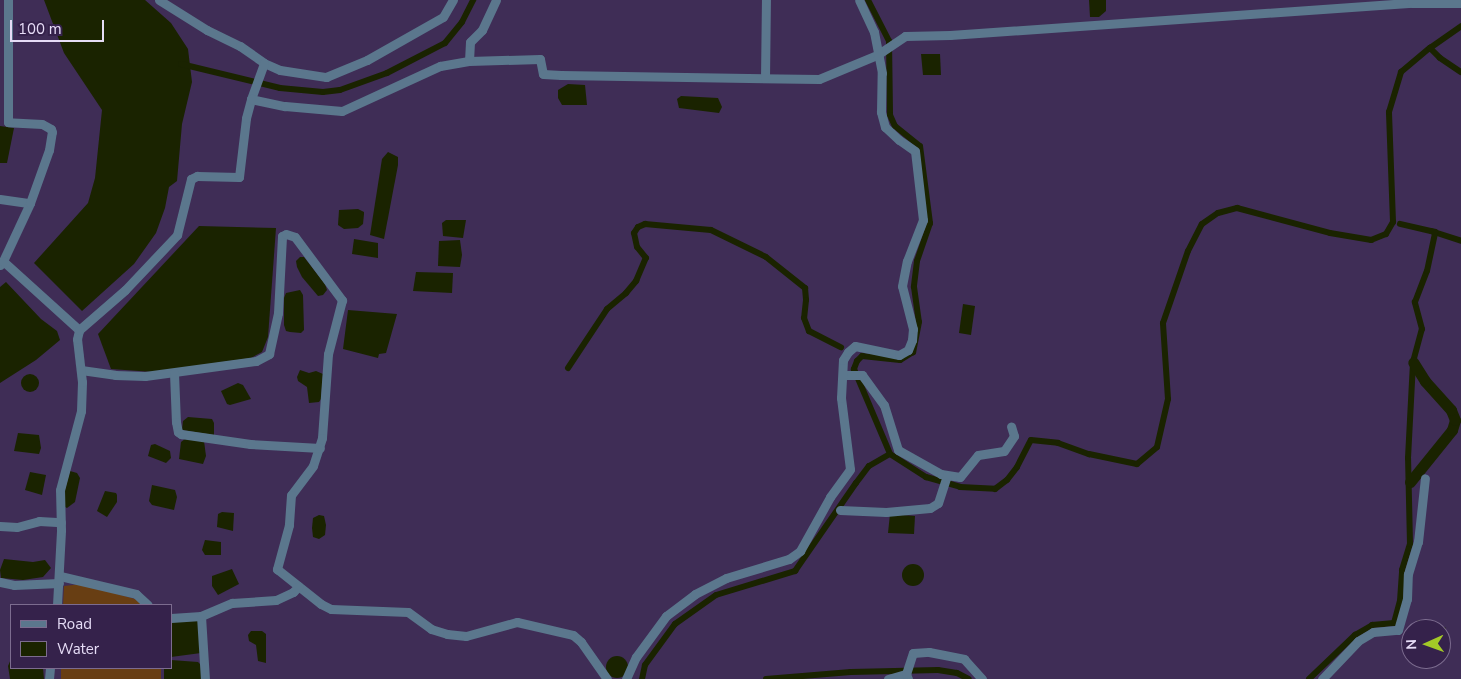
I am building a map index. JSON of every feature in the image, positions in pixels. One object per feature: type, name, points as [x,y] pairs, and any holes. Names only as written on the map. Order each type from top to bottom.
[{"type":"street","points":[[8,0],[8,122],[42,124],[51,128],[52,132],[49,150],[30,203],[1,263],[79,330]]},
{"type":"street","points":[[159,0],[207,30],[240,46],[264,63],[280,70],[326,77],[368,60],[443,17],[453,0]]},
{"type":"street","points":[[469,61],[470,42],[482,30],[496,0]]},
{"type":"street","points":[[765,78],[766,0]]},
{"type":"street","points":[[626,679],[636,657],[666,616],[696,594],[726,578],[789,559],[800,551],[830,497],[850,469],[841,398],[844,360],[848,352],[855,346],[899,356],[908,350],[913,330],[902,286],[907,261],[923,220],[915,151],[899,140],[886,127],[881,112],[882,73],[880,54],[874,32],[859,0]]},
{"type":"street","points":[[251,99],[285,106],[342,111],[440,66],[469,61],[540,59],[543,74],[561,76],[819,79],[880,54],[905,36],[960,34],[1412,3],[1461,3]]},
{"type":"street","points":[[57,604],[61,522],[60,490],[81,411],[79,330],[126,290],[177,235],[191,179],[197,176],[240,177],[246,118],[264,63]]},
{"type":"street","points":[[0,199],[30,203]]},
{"type":"street","points":[[81,370],[115,375],[174,373],[256,361],[269,354],[278,313],[282,236],[286,234],[294,237],[342,300],[328,354],[320,448],[310,472],[291,495],[289,525],[276,569],[321,604],[331,609],[408,612],[431,629],[447,634],[466,636],[517,622],[568,634],[580,642],[607,679]]},
{"type":"street","points":[[174,373],[176,428],[182,434],[250,444],[320,448]]},
{"type":"street","points":[[843,375],[862,375],[884,405],[898,450],[947,475],[960,477],[978,454],[1004,450],[1014,436],[1011,426]]},
{"type":"street","points":[[840,510],[908,511],[926,509],[938,503],[947,475]]},
{"type":"street","points":[[1322,679],[1366,636],[1373,632],[1398,630],[1407,599],[1408,574],[1418,542],[1425,478]]},
{"type":"street","points":[[0,526],[17,527],[39,521],[61,522]]},
{"type":"street","points":[[0,582],[14,585],[59,579],[136,594],[147,604]]},
{"type":"street","points":[[172,618],[201,616],[232,603],[279,599],[299,586]]},
{"type":"street","points":[[201,616],[205,679]]},
{"type":"street","points":[[888,679],[907,676],[913,653],[929,652],[964,658],[982,679]]},
{"type":"shaded area","points":[[82,584],[135,599],[142,604],[63,604],[64,586]]},
{"type":"shaded area","points":[[61,669],[161,669],[161,679],[61,679]]},
{"type":"water","points":[[44,0],[145,0],[171,23],[188,49],[192,82],[182,124],[177,181],[169,187],[165,208],[156,233],[134,264],[82,311],[34,263],[88,203],[95,178],[102,110],[64,53]]},
{"type":"water","points":[[1089,0],[1106,0],[1106,11],[1099,17],[1090,17]]},
{"type":"water","points":[[921,54],[940,54],[941,75],[923,75]]},
{"type":"water","points":[[568,84],[585,85],[587,105],[562,105],[558,98],[558,90]]},
{"type":"water","points":[[681,96],[718,98],[722,107],[719,113],[679,108],[677,99]]},
{"type":"water","points":[[0,126],[14,128],[7,163],[0,163]]},
{"type":"water","points":[[388,152],[398,157],[398,165],[384,239],[370,235],[382,159]]},
{"type":"water","points":[[358,209],[364,212],[364,214],[363,224],[358,228],[344,229],[338,225],[339,210]]},
{"type":"water","points":[[446,220],[466,220],[463,238],[443,236],[442,223]]},
{"type":"water","points":[[199,226],[276,228],[268,337],[262,352],[251,358],[153,372],[111,369],[98,334]]},
{"type":"water","points":[[354,239],[378,243],[378,258],[352,254]]},
{"type":"water","points":[[460,240],[462,255],[460,267],[438,266],[439,241]]},
{"type":"water","points":[[300,257],[304,257],[325,284],[327,290],[323,295],[318,296],[302,277],[296,261]]},
{"type":"water","points":[[416,272],[453,273],[452,293],[413,291]]},
{"type":"water","points":[[6,282],[41,319],[57,331],[60,340],[36,360],[0,383],[0,287]]},
{"type":"water","points":[[300,290],[303,295],[304,330],[301,333],[286,331],[284,325],[284,298],[286,293]]},
{"type":"water","points":[[963,304],[975,306],[971,335],[959,333]]},
{"type":"water","points":[[348,310],[397,314],[386,353],[379,354],[378,358],[343,349]]},
{"type":"water","points":[[300,370],[309,373],[316,371],[323,374],[321,399],[319,402],[309,403],[307,387],[298,381],[297,377]]},
{"type":"water","points":[[26,374],[34,374],[39,379],[37,390],[26,392],[21,387],[21,379]]},
{"type":"water","points":[[238,383],[243,385],[251,399],[230,405],[227,404],[221,391]]},
{"type":"water","points":[[188,417],[212,419],[214,435],[182,430],[183,421]]},
{"type":"water","points":[[18,433],[39,435],[41,448],[39,454],[14,451]]},
{"type":"water","points":[[185,439],[204,441],[206,456],[203,464],[179,459],[181,442]]},
{"type":"water","points":[[155,444],[170,451],[171,458],[166,463],[148,456],[151,445]]},
{"type":"water","points":[[70,471],[77,473],[80,478],[75,502],[67,508],[63,506],[62,501]]},
{"type":"water","points":[[30,472],[46,475],[42,495],[25,490]]},
{"type":"water","points":[[152,485],[175,490],[177,497],[174,510],[152,505],[149,501]]},
{"type":"water","points":[[105,491],[116,493],[117,495],[117,502],[107,517],[97,511]]},
{"type":"water","points":[[222,512],[234,513],[233,531],[217,527],[218,514]]},
{"type":"water","points":[[890,514],[915,516],[914,534],[888,533]]},
{"type":"water","points":[[319,515],[324,516],[326,525],[325,535],[319,539],[313,537],[312,528],[313,518]]},
{"type":"water","points":[[205,540],[221,542],[221,555],[205,555],[202,550]]},
{"type":"water","points":[[4,559],[33,562],[45,560],[51,568],[43,577],[23,580],[1,578],[0,570]]},
{"type":"water","points":[[913,564],[921,567],[924,575],[921,583],[913,586],[905,583],[902,575],[905,567]]},
{"type":"water","points":[[232,569],[239,584],[218,595],[212,586],[212,576]]},
{"type":"water","points":[[198,619],[201,653],[172,657],[172,620]]},
{"type":"water","points":[[251,631],[262,631],[266,634],[266,663],[258,661],[256,645],[249,641],[248,635]]},
{"type":"water","points":[[617,656],[625,659],[628,667],[625,675],[617,678],[609,675],[606,667],[609,659]]},
{"type":"water","points":[[172,660],[198,662],[202,666],[203,679],[164,679],[164,669],[172,669]]},
{"type":"water","points":[[10,661],[10,669],[43,669],[44,679],[10,679],[8,666]]},
{"type":"waterway","points":[[181,64],[280,88],[323,92],[340,90],[387,73],[445,43],[462,22],[473,0]]},
{"type":"waterway","points":[[868,0],[889,41],[890,115],[895,126],[920,146],[930,223],[917,261],[914,287],[919,322],[913,352],[900,360],[862,356],[857,361],[854,369],[890,454],[926,477],[960,487],[995,489],[1007,480],[1017,467],[1031,440],[1058,443],[1089,454],[1137,464],[1157,447],[1168,399],[1163,323],[1188,251],[1202,224],[1218,213],[1237,208],[1330,233],[1371,240],[1386,234],[1393,222],[1389,112],[1401,72],[1430,48],[1440,58],[1461,72]]},
{"type":"waterway","points":[[1430,48],[1461,26]]},
{"type":"waterway","points":[[568,368],[607,309],[626,293],[636,281],[646,258],[637,247],[634,233],[638,227],[645,224],[711,230],[766,257],[805,288],[804,318],[809,331],[841,347]]},
{"type":"waterway","points":[[1309,679],[1355,635],[1372,625],[1394,623],[1400,601],[1402,570],[1410,544],[1408,458],[1413,362],[1422,329],[1415,302],[1427,271],[1435,232],[1400,224]]},
{"type":"waterway","points":[[1431,231],[1461,241]]},
{"type":"waterway","points":[[1410,482],[1452,430],[1455,420],[1451,410],[1425,381],[1413,362]]},
{"type":"waterway","points":[[642,679],[645,665],[675,624],[716,595],[795,571],[869,466],[890,454]]},
{"type":"waterway","points":[[766,679],[851,672],[938,670],[957,673],[969,679]]}]
